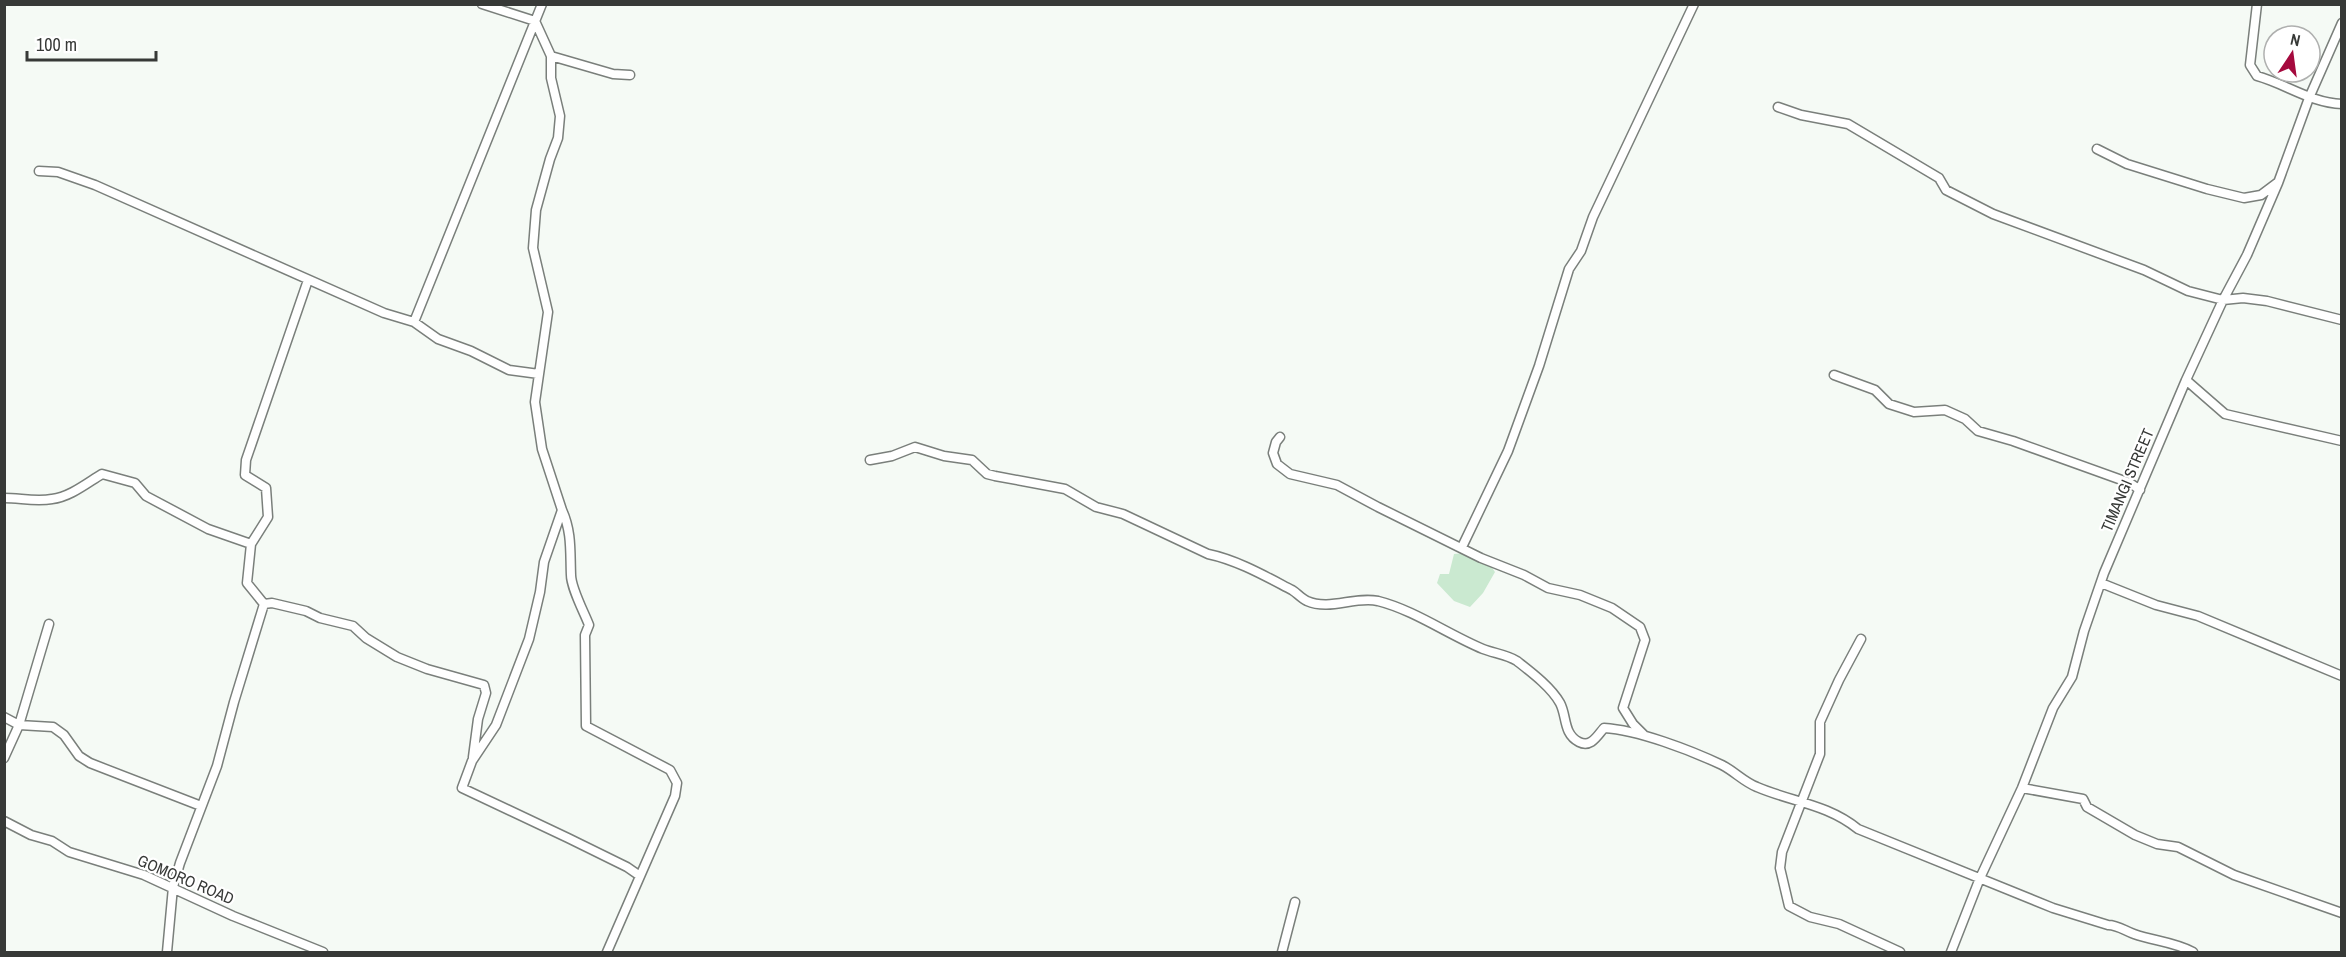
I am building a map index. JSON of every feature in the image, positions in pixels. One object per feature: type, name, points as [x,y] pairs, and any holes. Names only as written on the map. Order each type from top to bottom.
[{"type":"street","points":[[482,4],[536,21],[551,56],[551,78],[560,116],[558,138],[536,210],[533,248],[548,312],[535,402],[542,449],[569,526],[571,576],[589,625],[585,635],[586,726],[670,770],[677,783],[675,796],[607,952]]},
{"type":"street","points":[[414,322],[543,4]]},
{"type":"street","points":[[1462,547],[1508,451],[1539,366],[1569,269],[1581,251],[1593,217],[1694,4]]},
{"type":"street","points":[[2258,4],[2250,65],[2257,76],[2278,81],[2309,98],[2324,103],[2342,104]]},
{"type":"street","name":"TIMANGI STREET","points":[[1951,952],[1980,878],[2022,788],[2053,708],[2072,677],[2084,631],[2101,583],[2186,380],[2223,300],[2247,255],[2278,183],[2309,98],[2342,23]]},
{"type":"street","points":[[551,56],[613,74],[630,75]]},
{"type":"street","points":[[1778,107],[1801,115],[1848,124],[1939,178],[1946,190],[1993,214],[2144,270],[2188,291],[2223,300],[2243,298],[2267,301],[2342,320]]},
{"type":"street","points":[[2097,149],[2127,164],[2244,198],[2261,195],[2278,183]]},
{"type":"street","points":[[39,171],[58,172],[95,184],[384,313],[414,322],[438,339],[471,351],[509,370],[539,375]]},
{"type":"street","points":[[264,604],[248,583],[251,544],[268,517],[266,488],[245,475],[246,460],[308,280]]},
{"type":"street","points":[[1834,375],[1875,390],[1889,404],[1914,412],[1944,410],[1965,418],[1978,431],[2045,452],[2130,483],[2140,490]]},
{"type":"street","points":[[2186,380],[2225,414],[2342,441]]},
{"type":"street","points":[[1280,436],[1273,453],[1277,464],[1290,474],[1337,485],[1548,588],[1580,595],[1612,608],[1640,627],[1645,640],[1623,708],[1633,724],[1645,735]]},
{"type":"street","points":[[870,460],[892,456],[915,447],[944,456],[972,460],[987,474],[1065,489],[1096,507],[1123,514],[1208,554],[1223,557],[1296,592],[1305,600],[1326,606],[1337,602],[1377,601],[1430,622],[1482,649],[1515,660],[1545,685],[1560,703],[1568,732],[1573,739],[1584,744],[1591,742],[1604,728],[1645,735],[1723,766],[1756,786],[1841,815],[1858,829],[2054,908],[2114,925],[2131,933],[2179,944],[2193,952]]},
{"type":"street","points":[[4,498],[35,501],[54,499],[79,489],[102,474],[135,483],[146,496],[208,529],[251,544]]},
{"type":"street","points":[[472,761],[496,725],[529,639],[540,592],[544,562],[562,510]]},
{"type":"street","points":[[2101,583],[2157,605],[2198,616],[2342,676]]},
{"type":"street","points":[[264,604],[272,603],[306,611],[320,618],[353,626],[366,638],[397,657],[427,669],[484,685],[486,693],[478,719],[472,761],[462,788],[627,867],[640,876]]},
{"type":"street","points":[[167,952],[173,887],[217,766],[264,604]]},
{"type":"street","points":[[4,758],[19,725],[49,624]]},
{"type":"street","points":[[1861,639],[1820,722],[1820,754],[1782,852],[1780,868],[1790,906],[1810,917],[1839,924],[1899,952]]},
{"type":"street","points":[[4,717],[19,725],[53,727],[64,735],[79,756],[90,763],[201,806]]},
{"type":"street","points":[[2022,788],[2083,799],[2087,807],[2135,835],[2157,844],[2178,847],[2234,875],[2342,913]]},
{"type":"street","name":"GOMORO ROAD","points":[[4,820],[24,832],[52,842],[69,852],[144,875],[233,916],[323,952]]},
{"type":"street","points":[[1282,952],[1294,902]]},
{"type":"green space","points":[[1466,553],[1490,565],[1495,572],[1483,593],[1470,607],[1454,601],[1437,583],[1440,574],[1449,574],[1454,554]]}]
